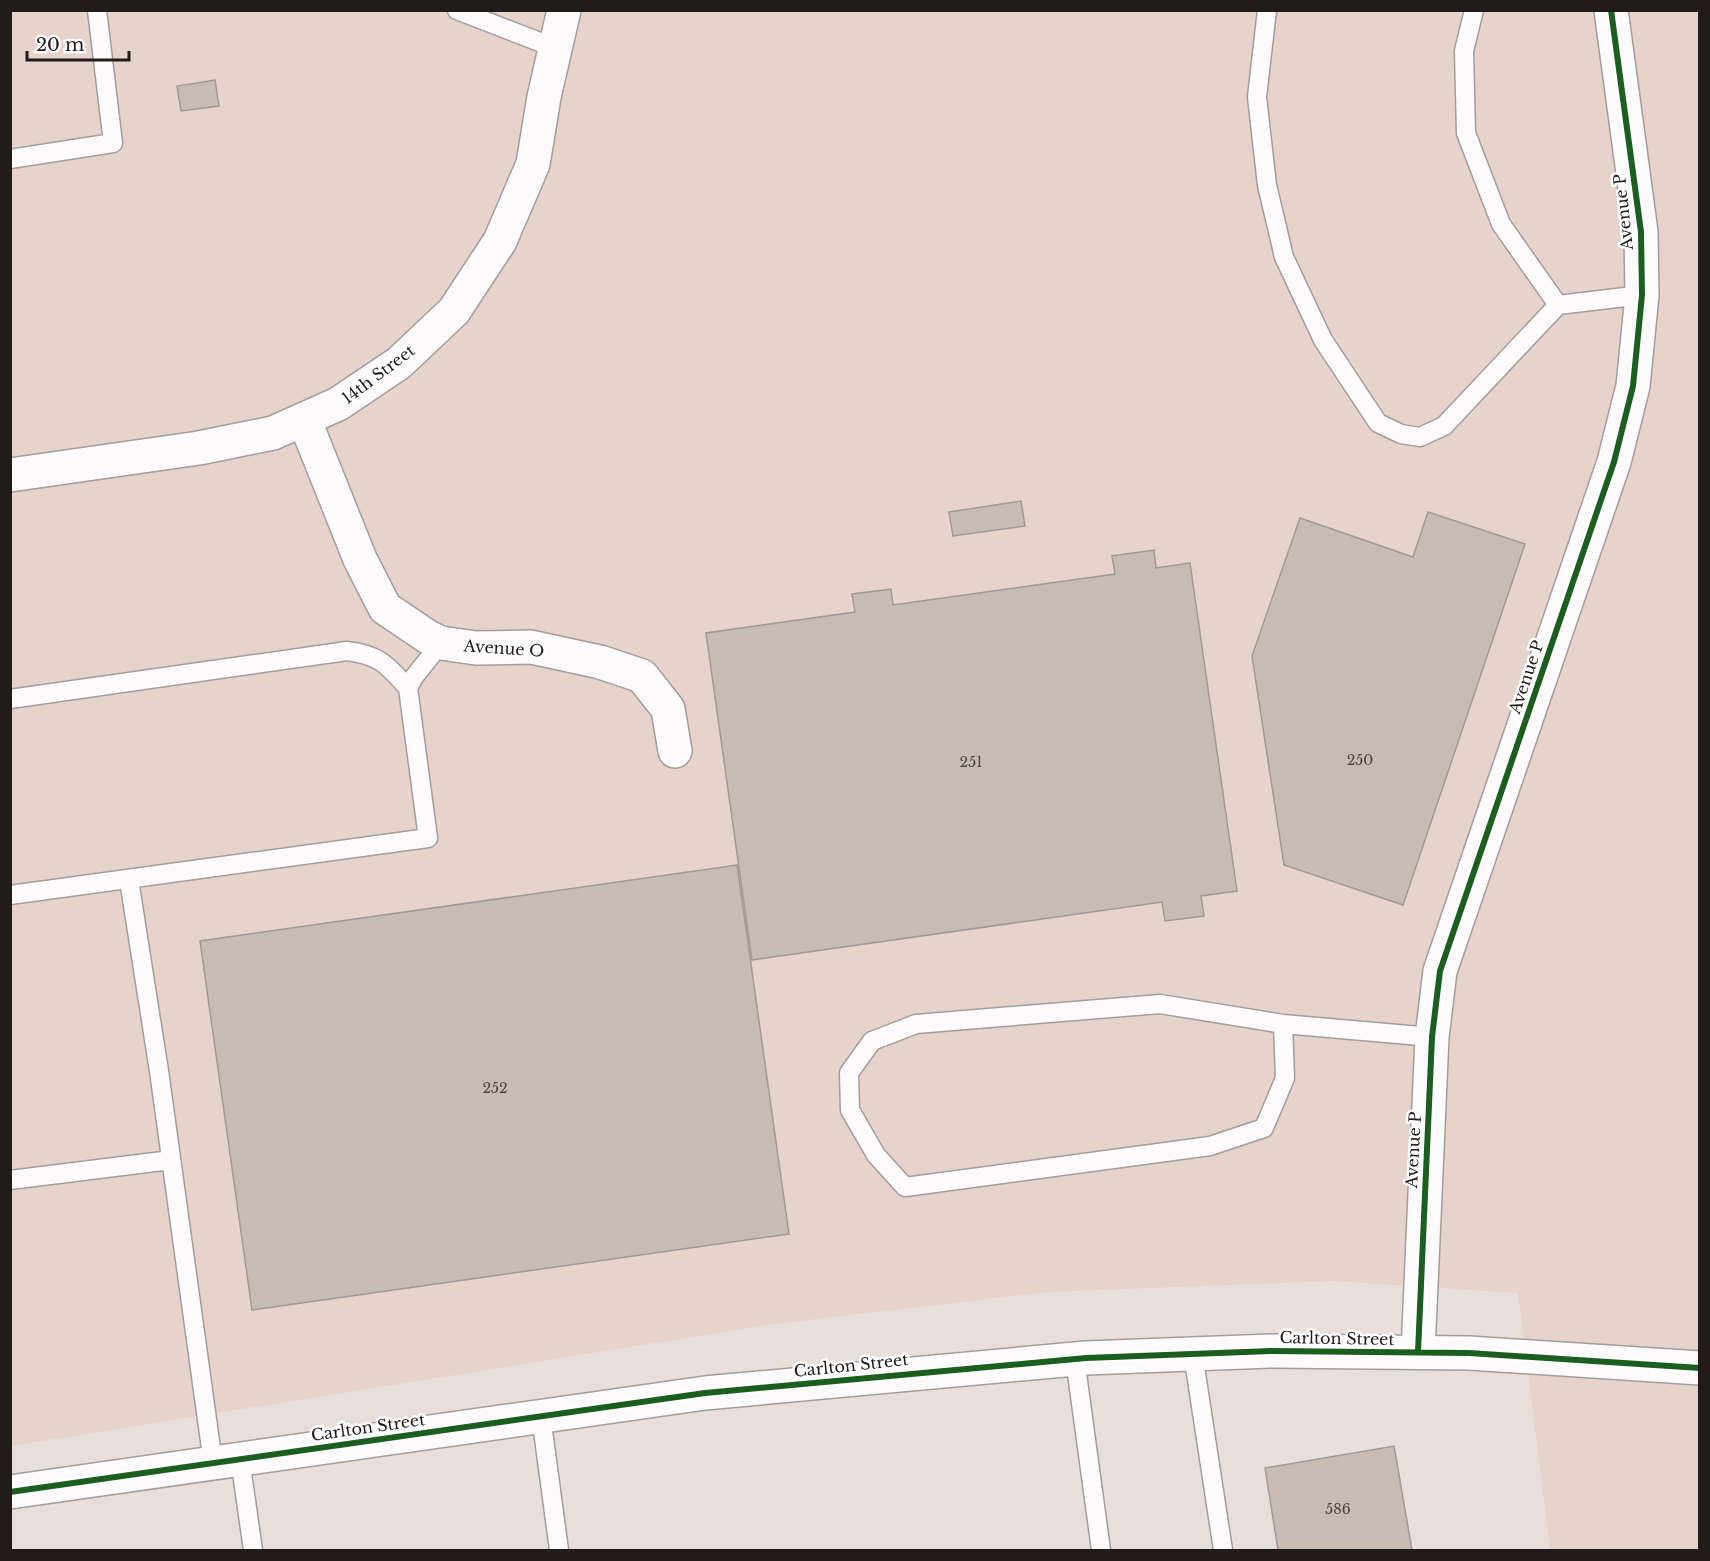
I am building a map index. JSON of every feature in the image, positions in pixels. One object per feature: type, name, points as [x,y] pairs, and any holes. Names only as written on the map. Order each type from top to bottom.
[{"type":"street","name":"14th Street","points":[[10,475],[199,448],[273,433],[338,404],[399,363],[454,311],[500,241],[533,164],[544,97],[564,10]]},
{"type":"street","name":"Avenue P","points":[[1418,1353],[1432,1036],[1440,971],[1614,462],[1633,386],[1641,295],[1641,232],[1611,10]]},
{"type":"street","name":"Avenue O","points":[[304,419],[360,559],[385,608],[428,637],[441,643],[476,648],[531,646],[600,662],[642,676],[668,709],[675,751]]},
{"type":"street","name":"Carlton Street","points":[[10,1492],[705,1393],[901,1373],[1075,1359],[1272,1351],[1469,1353],[1700,1368]]},
{"type":"lane","points":[[10,159],[113,143],[96,10]]},
{"type":"lane","points":[[457,10],[555,48]]},
{"type":"lane","points":[[1267,10],[1257,97],[1267,185],[1284,257],[1323,340],[1378,423],[1401,434],[1420,437],[1444,426],[1558,305],[1641,295]]},
{"type":"lane","points":[[1474,10],[1464,51],[1466,133],[1501,224],[1558,305]]},
{"type":"lane","points":[[10,896],[428,838],[408,688],[441,643]]},
{"type":"lane","points":[[10,699],[347,651],[363,653],[381,660],[408,688]]},
{"type":"lane","points":[[129,880],[171,1160],[226,1461],[253,1551]]},
{"type":"lane","points":[[1283,1024],[1285,1078],[1264,1128],[1210,1146],[905,1187],[876,1155],[850,1110],[849,1073],[872,1041],[916,1024],[1160,1004],[1283,1024],[1432,1036]]},
{"type":"lane","points":[[10,1180],[171,1160]]},
{"type":"lane","points":[[1193,1354],[1223,1551]]},
{"type":"lane","points":[[1075,1359],[1101,1551]]},
{"type":"lane","points":[[541,1416],[559,1551]]},
{"type":"shaded area","points":[[11,11],[1699,11],[1699,1550],[1550,1550],[1518,1293],[1333,1281],[1048,1292],[774,1324],[11,1446]]},
{"type":"building","points":[[215,80],[219,106],[181,111],[177,86]]},
{"type":"building","points":[[1021,501],[1025,526],[953,536],[949,512]]},
{"type":"building","points":[[1428,512],[1525,544],[1403,905],[1284,865],[1252,656],[1300,518],[1413,557]]},
{"type":"building","points":[[1154,550],[1156,568],[1190,563],[1237,891],[1201,896],[1204,916],[1165,921],[1162,902],[752,960],[706,633],[855,612],[852,594],[891,589],[893,605],[1115,574],[1112,556]]},
{"type":"building","points":[[737,865],[789,1234],[252,1310],[200,941]]},
{"type":"building","points":[[1394,1446],[1412,1550],[1278,1550],[1265,1468]]},
{"type":"cycle path","points":[[1418,1352],[1432,1037],[1440,971],[1614,462],[1633,386],[1642,295],[1641,232],[1611,10]]},
{"type":"cycle path","points":[[10,1492],[705,1393],[1086,1358],[1271,1351],[1469,1353],[1700,1368]]}]
